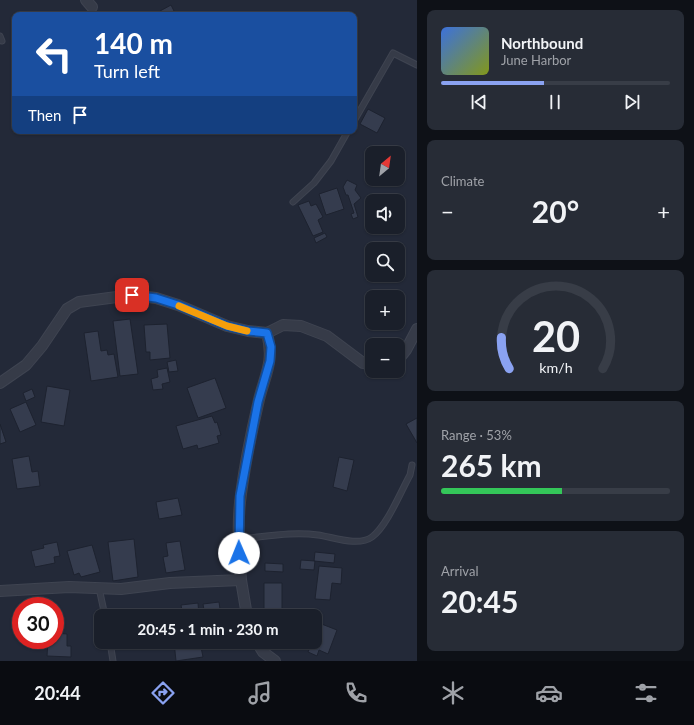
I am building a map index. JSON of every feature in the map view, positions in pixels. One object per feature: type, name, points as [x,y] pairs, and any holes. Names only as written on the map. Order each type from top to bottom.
[{"type":"street","points":[[0,383],[26,365],[42,346],[67,310],[79,302],[132,295],[156,298],[178,305],[227,326],[248,331],[267,333],[283,325],[301,326],[327,336],[365,363]]},
{"type":"street","points":[[405,351],[417,329]]},
{"type":"street","points":[[246,609],[241,580],[239,539],[240,496],[258,402],[270,361],[271,347],[267,333]]},
{"type":"street","points":[[0,591],[69,587],[122,589],[177,582],[241,580]]},
{"type":"street","points":[[261,649],[275,661]]},
{"type":"lane","points":[[357,116],[393,53],[417,65]]},
{"type":"lane","points":[[293,202],[314,183],[323,172],[346,134]]},
{"type":"lane","points":[[239,539],[298,533],[316,534],[359,541],[371,538],[381,528],[410,475],[412,465]]},
{"type":"lane","points":[[99,588],[104,609]]},
{"type":"lane","points":[[111,649],[113,661]]},
{"type":"building","points":[[171,5],[174,12],[160,12]]},
{"type":"building","points":[[368,109],[385,118],[377,133],[360,124]]},
{"type":"building","points":[[347,180],[357,185],[355,190],[361,198],[354,204],[358,217],[353,219],[351,214],[354,213],[348,195],[346,195],[343,187]]},
{"type":"building","points":[[337,188],[344,209],[326,215],[319,194]]},
{"type":"building","points":[[309,201],[311,206],[316,204],[323,217],[318,220],[323,232],[313,236],[298,205]]},
{"type":"building","points":[[325,233],[327,237],[316,243],[314,238]]},
{"type":"building","points":[[130,319],[138,374],[120,376],[113,321]]},
{"type":"building","points":[[167,324],[170,358],[150,360],[150,352],[146,352],[144,325]]},
{"type":"building","points":[[98,331],[101,351],[107,350],[108,355],[114,354],[118,377],[91,381],[84,333]]},
{"type":"building","points":[[176,360],[178,371],[169,372],[167,362]]},
{"type":"building","points":[[167,368],[170,382],[162,384],[163,389],[153,390],[151,379],[158,377],[157,370]]},
{"type":"building","points":[[215,378],[226,408],[198,418],[187,388]]},
{"type":"building","points":[[47,386],[70,390],[64,426],[41,422]]},
{"type":"building","points":[[32,389],[35,397],[26,401],[23,393]]},
{"type":"building","points":[[26,402],[36,425],[20,432],[10,409]]},
{"type":"building","points":[[212,416],[215,423],[217,422],[221,435],[217,436],[219,443],[198,449],[197,445],[183,449],[176,426]]},
{"type":"building","points":[[417,418],[417,443],[406,424]]},
{"type":"building","points":[[0,424],[6,442],[0,444]]},
{"type":"building","points":[[29,456],[32,472],[38,471],[40,486],[17,489],[12,459]]},
{"type":"building","points":[[339,457],[354,460],[347,491],[333,487]]},
{"type":"building","points":[[178,498],[182,515],[159,519],[156,502]]},
{"type":"building","points":[[134,539],[138,577],[113,581],[108,542]]},
{"type":"building","points":[[180,541],[185,570],[166,573],[163,557],[168,556],[166,543]]},
{"type":"building","points":[[57,542],[60,556],[54,557],[55,563],[35,567],[31,551],[44,548],[43,545]]},
{"type":"building","points":[[92,545],[100,572],[81,577],[79,573],[74,575],[67,551]]},
{"type":"building","points":[[315,552],[335,554],[334,563],[314,561]]},
{"type":"building","points":[[301,560],[315,561],[314,570],[300,569]]},
{"type":"building","points":[[265,563],[283,564],[283,572],[265,571]]},
{"type":"building","points":[[319,566],[342,568],[341,584],[332,583],[330,600],[315,599]]},
{"type":"building","points":[[264,583],[282,583],[282,609],[264,609]]},
{"type":"building","points":[[219,602],[220,609],[204,609],[203,604]]},
{"type":"building","points":[[198,603],[198,609],[182,609],[181,605]]},
{"type":"building","points":[[322,624],[337,630],[328,654],[319,650],[317,656],[308,652],[309,649],[322,649]]},
{"type":"building","points":[[64,634],[67,634],[67,646],[71,646],[71,657],[47,656],[47,649],[64,649]]},
{"type":"building","points":[[175,649],[201,649],[203,657],[176,661]]},
{"type":"slow traffic","points":[[179,306],[227,326],[247,331]]},
{"type":"route","points":[[132,295],[156,298],[178,305],[227,326],[248,331],[267,333],[271,347],[270,361],[258,402],[240,496],[239,553]]}]
